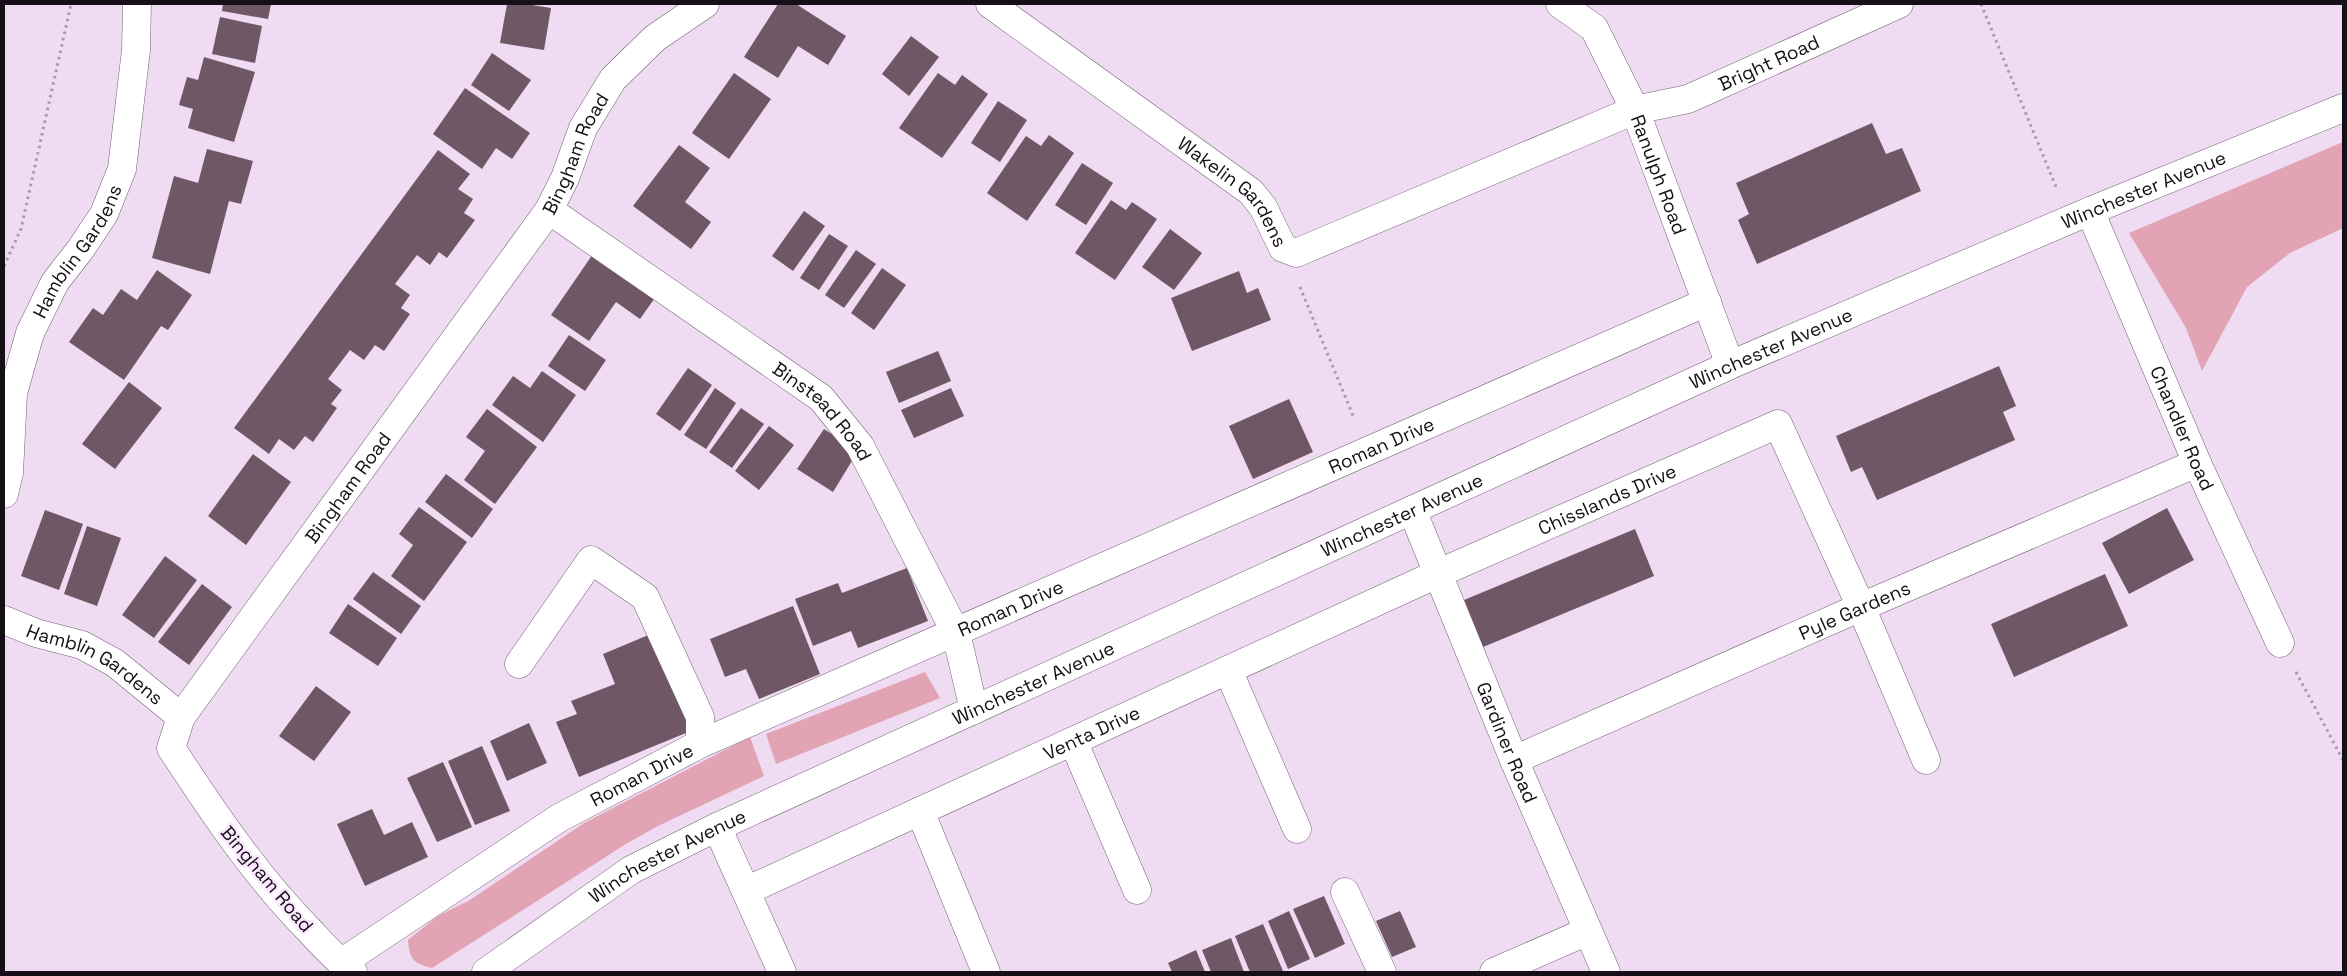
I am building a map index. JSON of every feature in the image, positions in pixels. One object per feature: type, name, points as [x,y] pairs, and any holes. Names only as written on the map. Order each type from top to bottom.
[{"type":"street","name":"Hamblin Gardens","points":[[4,494],[9,473],[13,393],[30,333],[55,282],[80,250],[104,214],[122,169],[136,50],[137,4]]},
{"type":"street","name":"Bingham Road","points":[[347,968],[283,904],[224,829],[171,748],[180,717],[549,210],[565,178],[584,128],[613,79],[655,38],[705,4]]},
{"type":"street","name":"Wakelin Gardens","points":[[990,4],[1251,192],[1263,207],[1283,248],[1296,253],[1635,110]]},
{"type":"street","name":"Ranulph Road","points":[[1560,4],[1594,28],[1635,110],[1730,365]]},
{"type":"street","name":"Bright Road","points":[[1635,110],[1688,99],[1898,4]]},
{"type":"street","name":"Winchester Avenue","points":[[486,972],[632,870],[717,827],[1730,365],[2080,216],[2343,108]]},
{"type":"street","name":"Binstead Road","points":[[549,210],[820,398],[860,446],[956,633],[974,710]]},
{"type":"street","name":"Chandler Road","points":[[2080,216],[2280,643]]},
{"type":"street","name":"Roman Drive","points":[[347,968],[559,818],[700,744],[1707,302]]},
{"type":"street","name":"Chisslands Drive","points":[[1437,574],[1778,424],[1861,607]]},
{"type":"street","name":"Pyle Gardens","points":[[1514,760],[1861,607],[2197,463]]},
{"type":"street","name":"Gardiner Road","points":[[1412,510],[1514,760],[1606,972]]},
{"type":"street","points":[[519,664],[591,560],[645,597],[654,612],[700,717],[700,744]]},
{"type":"street","name":"Venta Drive","points":[[746,891],[1437,574]]},
{"type":"street","points":[[1861,607],[1926,760]]},
{"type":"street","name":"Hamblin Gardens","points":[[4,620],[36,633],[82,645],[115,662],[180,717]]},
{"type":"street","points":[[1228,670],[1297,829]]},
{"type":"street","points":[[1073,740],[1137,890]]},
{"type":"street","points":[[920,811],[986,972]]},
{"type":"street","points":[[717,827],[782,972]]},
{"type":"street","points":[[1345,892],[1382,972]]},
{"type":"street","points":[[1494,972],[1588,931]]},
{"type":"path","points":[[4,266],[22,229],[71,4]]},
{"type":"path","points":[[1982,4],[2080,216]]},
{"type":"path","points":[[1298,283],[1368,451]]},
{"type":"path","points":[[2280,643],[2343,760]]},
{"type":"shaded area","points":[[2343,142],[2343,228],[2290,253],[2247,287],[2202,371],[2186,328],[2129,233]]},
{"type":"shaded area","points":[[925,672],[940,698],[776,764],[766,734]]},
{"type":"shaded area","points":[[750,737],[764,776],[658,826],[626,844],[432,968],[421,965],[411,956],[408,940],[438,916],[470,900],[584,823]]},
{"type":"building","points":[[223,4],[271,4],[268,19],[222,11]]},
{"type":"building","points":[[507,4],[526,4],[551,8],[544,50],[500,43]]},
{"type":"building","points":[[778,4],[796,4],[846,36],[828,65],[798,46],[778,78],[744,57]]},
{"type":"building","points":[[220,17],[262,26],[255,63],[212,54]]},
{"type":"building","points":[[911,36],[939,57],[909,96],[882,74]]},
{"type":"building","points":[[492,53],[531,80],[509,111],[471,85]]},
{"type":"building","points":[[204,57],[255,72],[234,142],[188,128],[193,109],[179,105],[187,77],[198,80]]},
{"type":"building","points":[[734,73],[771,99],[729,159],[692,133]]},
{"type":"building","points":[[938,73],[955,85],[962,75],[988,94],[942,158],[899,128]]},
{"type":"building","points":[[465,88],[530,133],[512,159],[496,148],[482,169],[433,134]]},
{"type":"building","points":[[998,101],[1027,120],[1000,162],[971,143]]},
{"type":"building","points":[[1872,123],[1886,154],[1902,148],[1921,191],[1757,264],[1738,220],[1749,214],[1736,183]]},
{"type":"building","points":[[1049,135],[1074,153],[1027,221],[987,193],[1026,136],[1041,146]]},
{"type":"building","points":[[679,145],[710,168],[685,202],[711,222],[691,249],[633,206]]},
{"type":"building","points":[[207,149],[253,161],[241,204],[229,201],[210,274],[152,258],[174,176],[198,183]]},
{"type":"building","points":[[438,150],[470,174],[458,189],[473,199],[464,213],[475,220],[447,258],[439,252],[430,265],[417,255],[395,284],[410,295],[401,308],[410,314],[384,351],[375,345],[364,360],[350,350],[328,379],[342,390],[331,404],[337,408],[313,442],[305,436],[294,450],[279,439],[269,454],[234,428]]},
{"type":"building","points":[[1082,163],[1113,183],[1086,225],[1055,205]]},
{"type":"building","points":[[1111,200],[1126,210],[1132,202],[1157,219],[1115,280],[1075,253]]},
{"type":"building","points":[[804,211],[825,226],[793,271],[772,256]]},
{"type":"building","points":[[1170,229],[1202,253],[1174,290],[1142,267]]},
{"type":"building","points":[[829,234],[848,246],[819,290],[800,278]]},
{"type":"building","points":[[856,250],[876,264],[844,308],[825,295]]},
{"type":"building","points":[[595,251],[657,295],[640,319],[616,302],[589,341],[551,315]]},
{"type":"building","points":[[882,268],[906,285],[874,330],[851,313]]},
{"type":"building","points":[[157,270],[192,295],[168,330],[161,326],[124,380],[69,342],[93,308],[103,315],[121,289],[137,300]]},
{"type":"building","points":[[1239,271],[1247,293],[1258,288],[1271,320],[1192,351],[1171,298]]},
{"type":"building","points":[[569,335],[606,360],[585,391],[548,366]]},
{"type":"building","points":[[938,351],[951,381],[899,403],[886,372]]},
{"type":"building","points":[[1999,366],[2016,406],[2003,412],[2015,440],[1877,500],[1862,467],[1851,472],[1836,436]]},
{"type":"building","points":[[688,368],[712,385],[680,431],[656,414]]},
{"type":"building","points":[[542,371],[576,395],[543,442],[492,405],[513,376],[530,388]]},
{"type":"building","points":[[129,382],[162,408],[115,469],[82,444]]},
{"type":"building","points":[[715,388],[736,403],[706,449],[684,435]]},
{"type":"building","points":[[951,388],[964,416],[914,438],[901,410]]},
{"type":"building","points":[[1289,399],[1313,452],[1253,479],[1229,426]]},
{"type":"building","points":[[741,408],[764,424],[732,468],[709,452]]},
{"type":"building","points":[[487,409],[537,447],[495,504],[464,480],[485,451],[466,437]]},
{"type":"building","points":[[769,426],[794,445],[759,490],[735,471]]},
{"type":"building","points":[[824,429],[858,451],[833,492],[797,469]]},
{"type":"building","points":[[253,454],[291,482],[246,545],[208,516]]},
{"type":"building","points":[[446,474],[493,509],[472,538],[425,502]]},
{"type":"building","points":[[419,507],[467,542],[424,601],[391,576],[413,545],[399,534]]},
{"type":"building","points":[[2167,508],[2194,560],[2129,594],[2102,543]]},
{"type":"building","points":[[45,510],[83,524],[59,590],[21,576]]},
{"type":"building","points":[[87,526],[121,538],[97,606],[64,594]]},
{"type":"building","points":[[1635,529],[1654,576],[1483,647],[1464,600]]},
{"type":"building","points":[[165,556],[197,580],[154,638],[122,615]]},
{"type":"building","points":[[907,568],[928,621],[858,648],[851,631],[813,646],[795,599],[838,583],[842,593]]},
{"type":"building","points":[[373,572],[421,606],[401,634],[353,599]]},
{"type":"building","points":[[2105,574],[2128,626],[2014,677],[1991,624]]},
{"type":"building","points":[[202,584],[232,607],[189,665],[158,642]]},
{"type":"building","points":[[348,604],[397,638],[378,666],[329,633]]},
{"type":"building","points":[[793,606],[820,674],[759,699],[746,669],[725,677],[710,639]]},
{"type":"building","points":[[658,631],[698,728],[579,777],[556,722],[577,714],[571,701],[615,684],[603,654]]},
{"type":"building","points":[[316,686],[351,712],[314,761],[279,736]]},
{"type":"building","points":[[529,723],[547,763],[507,781],[490,741]]},
{"type":"building","points":[[482,746],[510,811],[475,825],[448,761]]},
{"type":"building","points":[[443,762],[472,827],[437,842],[407,778]]},
{"type":"building","points":[[372,809],[384,835],[412,822],[428,857],[365,886],[337,824]]},
{"type":"building","points":[[1324,896],[1345,944],[1315,958],[1293,909]]},
{"type":"building","points":[[1289,911],[1310,959],[1288,969],[1268,921]]},
{"type":"building","points":[[1400,911],[1416,947],[1392,957],[1376,921]]},
{"type":"building","points":[[1263,924],[1283,971],[1281,972],[1250,972],[1235,936]]},
{"type":"building","points":[[1231,938],[1244,972],[1211,972],[1202,950]]},
{"type":"building","points":[[1196,950],[1205,972],[1172,972],[1168,963]]}]
